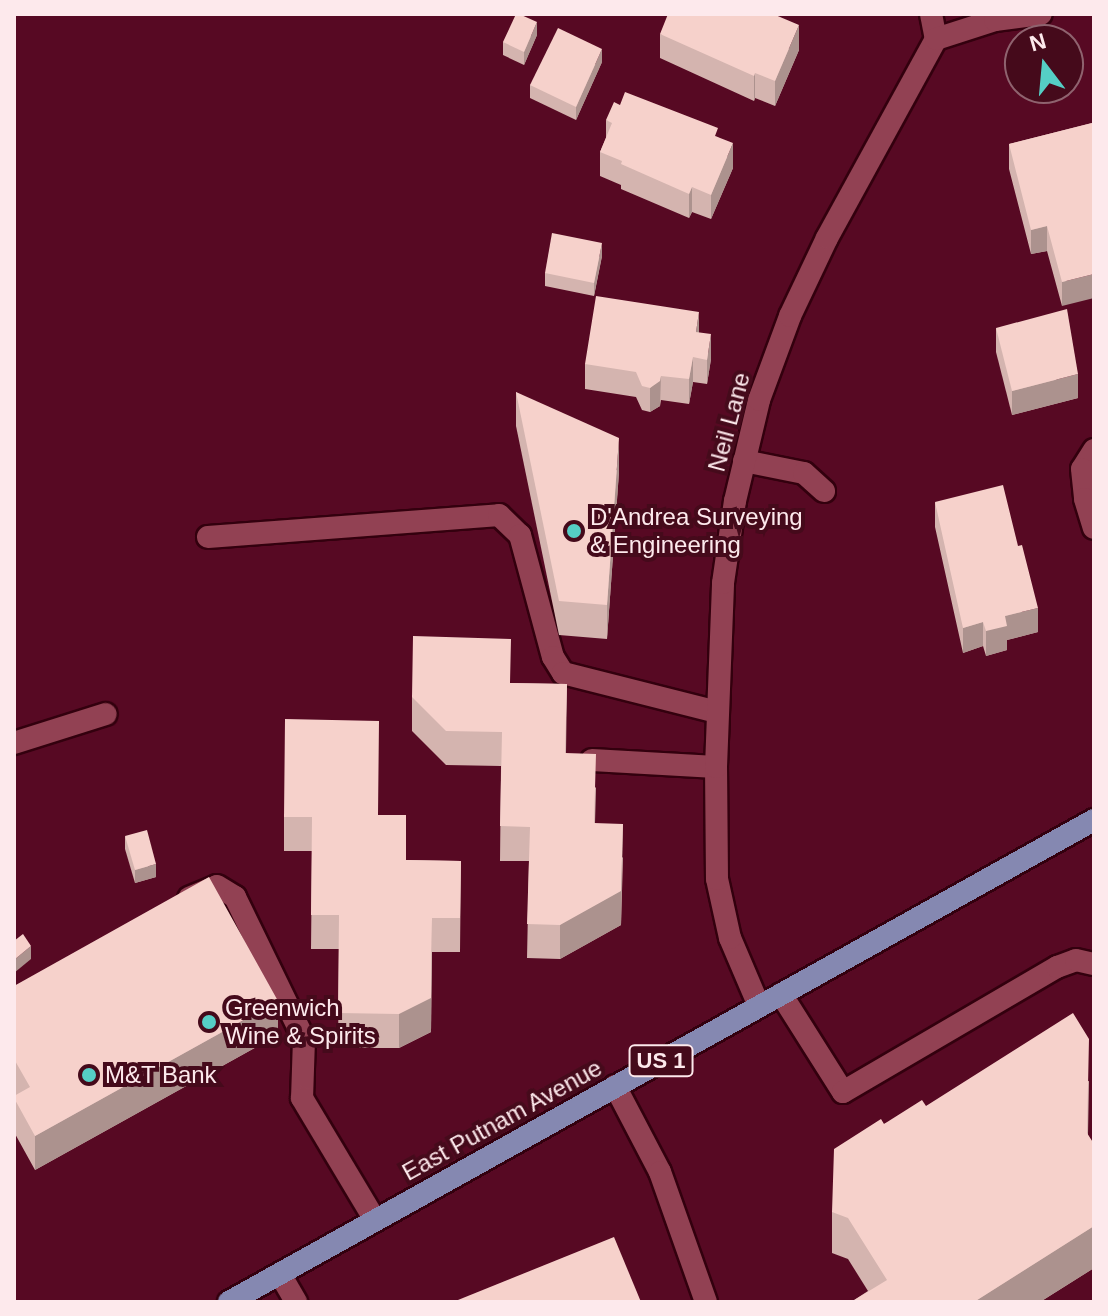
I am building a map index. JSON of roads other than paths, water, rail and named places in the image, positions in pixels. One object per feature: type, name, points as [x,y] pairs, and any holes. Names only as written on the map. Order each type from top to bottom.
[{"type":"main road","name":"East Putnam Avenue","points":[[229,1302],[1094,820]]},
{"type":"street","points":[[931,14],[936,39],[995,20],[1041,14]]},
{"type":"street","name":"Neil Lane","points":[[759,1006],[730,938],[717,879],[717,712],[723,583],[744,461],[759,400],[790,316],[827,238],[936,39]]},
{"type":"street","points":[[1094,450],[1082,469],[1085,499],[1094,528]]},
{"type":"street","points":[[744,461],[804,473],[824,491]]},
{"type":"street","points":[[208,537],[499,515],[520,535],[553,657],[563,673],[717,712]]},
{"type":"street","points":[[14,743],[106,714]]},
{"type":"street","points":[[592,760],[716,767]]},
{"type":"street","points":[[166,911],[217,886],[235,897],[304,1039],[302,1098],[375,1220]]},
{"type":"street","points":[[781,994],[843,1092],[1057,967],[1076,960],[1094,964]]},
{"type":"street","points":[[615,1086],[660,1172],[706,1302]]},
{"type":"street","points":[[280,1274],[296,1302]]},
{"type":"place","name":"D'Andrea Surveying & Engineering","points":[[574,531]]},
{"type":"place","name":"Greenwich Wine & Spirits","points":[[209,1022]]},
{"type":"place","name":"M&T Bank","points":[[89,1075]]}]
